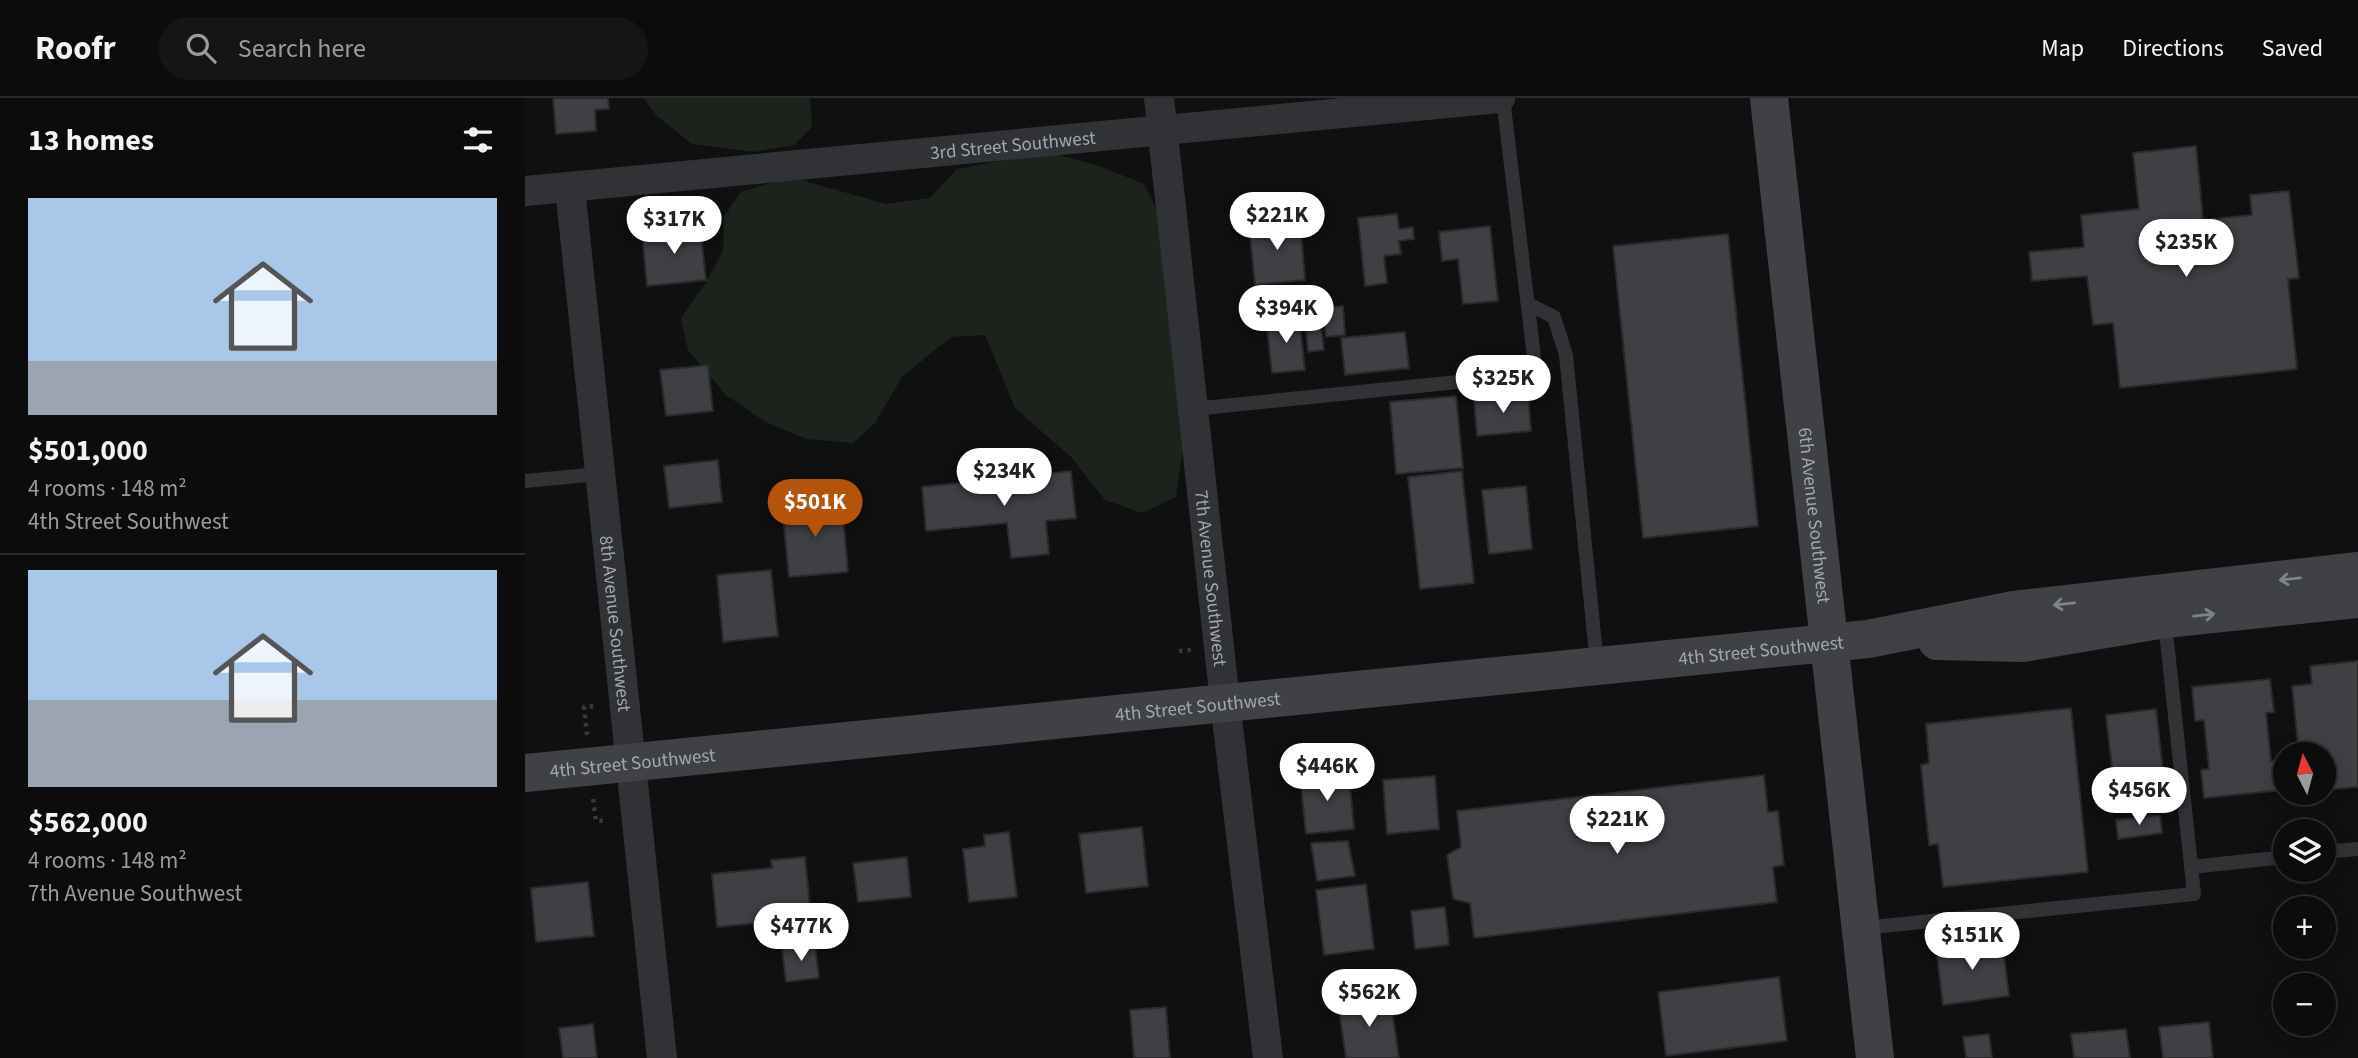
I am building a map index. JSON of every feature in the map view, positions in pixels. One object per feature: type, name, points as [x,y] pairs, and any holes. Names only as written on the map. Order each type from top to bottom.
[{"type":"street","name":"7th Avenue Southwest","points":[[1159,98],[1225,702],[1268,1058]]},
{"type":"street","name":"3rd Street Southwest","points":[[525,191],[1502,98]]},
{"type":"street","name":"6th Avenue Southwest","points":[[1769,98],[1875,1058]]},
{"type":"street","name":"8th Avenue Southwest","points":[[570,188],[628,764],[661,1058]]},
{"type":"street","name":"4th Street Southwest","points":[[1868,639],[2014,610],[2358,571]]},
{"type":"street","name":"4th Street Southwest","points":[[525,773],[1830,642],[1868,639],[2023,643],[2165,619],[2358,599]]},
{"type":"lane","points":[[1193,409],[1536,374],[1502,98]]},
{"type":"lane","points":[[1528,304],[1553,317],[1566,355],[1597,666]]},
{"type":"lane","points":[[525,481],[599,474]]},
{"type":"lane","points":[[1861,929],[2194,894],[2165,619]]},
{"type":"lane","points":[[2336,851],[2358,849]]},
{"type":"lane","points":[[2191,867],[2273,858]]},
{"type":"shaded area","points":[[643,98],[810,98],[812,127],[794,145],[754,152],[692,144],[656,115]]},
{"type":"shaded area","points":[[1048,152],[1099,166],[1144,184],[1163,222],[1184,443],[1176,497],[1142,513],[1105,500],[1071,457],[1015,408],[985,335],[951,337],[902,377],[875,423],[853,443],[806,439],[766,422],[726,395],[688,350],[681,318],[705,284],[723,251],[724,216],[741,192],[791,177],[886,204],[930,198],[957,169]]},
{"type":"building","points":[[553,98],[608,98],[609,109],[595,110],[596,131],[556,134]]},
{"type":"building","points":[[2196,146],[2203,220],[2252,215],[2250,195],[2289,191],[2299,278],[2288,279],[2297,369],[2120,388],[2113,323],[2093,325],[2087,276],[2032,281],[2029,252],[2084,247],[2081,215],[2139,209],[2133,153]]},
{"type":"building","points":[[1397,214],[1399,229],[1413,227],[1414,239],[1399,241],[1401,254],[1384,256],[1387,283],[1365,286],[1358,218]]},
{"type":"building","points":[[1300,220],[1305,280],[1255,285],[1249,225]]},
{"type":"building","points":[[700,226],[706,280],[647,286],[642,232]]},
{"type":"building","points":[[1490,226],[1498,301],[1463,304],[1458,259],[1442,261],[1439,232]]},
{"type":"building","points":[[1728,234],[1758,526],[1643,538],[1613,246]]},
{"type":"building","points":[[1343,306],[1345,335],[1326,337],[1323,308]]},
{"type":"building","points":[[1299,316],[1305,370],[1272,373],[1266,320]]},
{"type":"building","points":[[1320,318],[1324,350],[1308,352],[1305,319]]},
{"type":"building","points":[[1405,332],[1409,368],[1345,375],[1341,338]]},
{"type":"building","points":[[708,365],[713,411],[666,416],[660,370]]},
{"type":"building","points":[[1528,393],[1531,431],[1477,436],[1474,399]]},
{"type":"building","points":[[1456,396],[1463,468],[1396,474],[1390,402]]},
{"type":"building","points":[[718,460],[722,502],[669,508],[664,466]]},
{"type":"building","points":[[1071,471],[1076,518],[1046,521],[1049,554],[1011,558],[1007,523],[926,531],[922,487]]},
{"type":"building","points":[[1462,471],[1474,583],[1420,589],[1408,477]]},
{"type":"building","points":[[1526,486],[1532,549],[1489,554],[1482,490]]},
{"type":"building","points":[[842,502],[848,572],[789,577],[782,507]]},
{"type":"building","points":[[771,570],[778,636],[723,642],[717,575]]},
{"type":"building","points":[[2358,661],[2358,787],[2336,789],[2336,742],[2298,742],[2292,686],[2312,684],[2310,666]]},
{"type":"building","points":[[2270,679],[2274,712],[2266,713],[2273,761],[2273,791],[2204,798],[2201,770],[2209,769],[2204,720],[2195,721],[2192,687]]},
{"type":"building","points":[[2071,708],[2088,872],[1943,887],[1938,844],[1929,845],[1921,765],[1929,763],[1926,724]]},
{"type":"building","points":[[2156,709],[2163,771],[2113,777],[2106,715]]},
{"type":"building","points":[[1349,773],[1354,829],[1306,834],[1300,778]]},
{"type":"building","points":[[1764,775],[1768,812],[1778,811],[1784,865],[1773,867],[1777,902],[1474,938],[1470,903],[1453,899],[1447,855],[1461,847],[1457,811]]},
{"type":"building","points":[[1435,776],[1439,829],[1387,834],[1383,780]]},
{"type":"building","points":[[2160,815],[2162,833],[2118,839],[2116,820]]},
{"type":"building","points":[[1142,827],[1148,886],[1086,893],[1079,834]]},
{"type":"building","points":[[1009,832],[1017,897],[969,902],[963,849],[985,846],[984,835]]},
{"type":"building","points":[[1348,841],[1355,876],[1317,881],[1311,843]]},
{"type":"building","points":[[805,857],[811,918],[717,927],[712,874],[772,868],[771,860]]},
{"type":"building","points":[[907,857],[911,897],[858,902],[853,863]]},
{"type":"building","points":[[588,882],[594,936],[536,942],[531,888]]},
{"type":"building","points":[[1366,884],[1374,949],[1324,955],[1316,890]]},
{"type":"building","points":[[1445,907],[1449,945],[1415,949],[1411,911]]},
{"type":"building","points":[[2002,939],[2009,996],[1943,1005],[1936,947]]},
{"type":"building","points":[[815,944],[819,978],[786,982],[782,948]]},
{"type":"building","points":[[1779,977],[1787,1041],[1666,1056],[1658,992]]},
{"type":"building","points":[[1390,996],[1399,1058],[1346,1058],[1338,1003]]},
{"type":"building","points":[[1166,1007],[1170,1058],[1134,1058],[1130,1010]]},
{"type":"building","points":[[2209,1022],[2213,1058],[2163,1058],[2159,1027]]},
{"type":"building","points":[[593,1024],[597,1058],[563,1058],[559,1028]]},
{"type":"building","points":[[2126,1029],[2130,1058],[2074,1058],[2071,1034]]},
{"type":"building","points":[[1989,1034],[1992,1058],[1966,1058],[1963,1037]]}]
